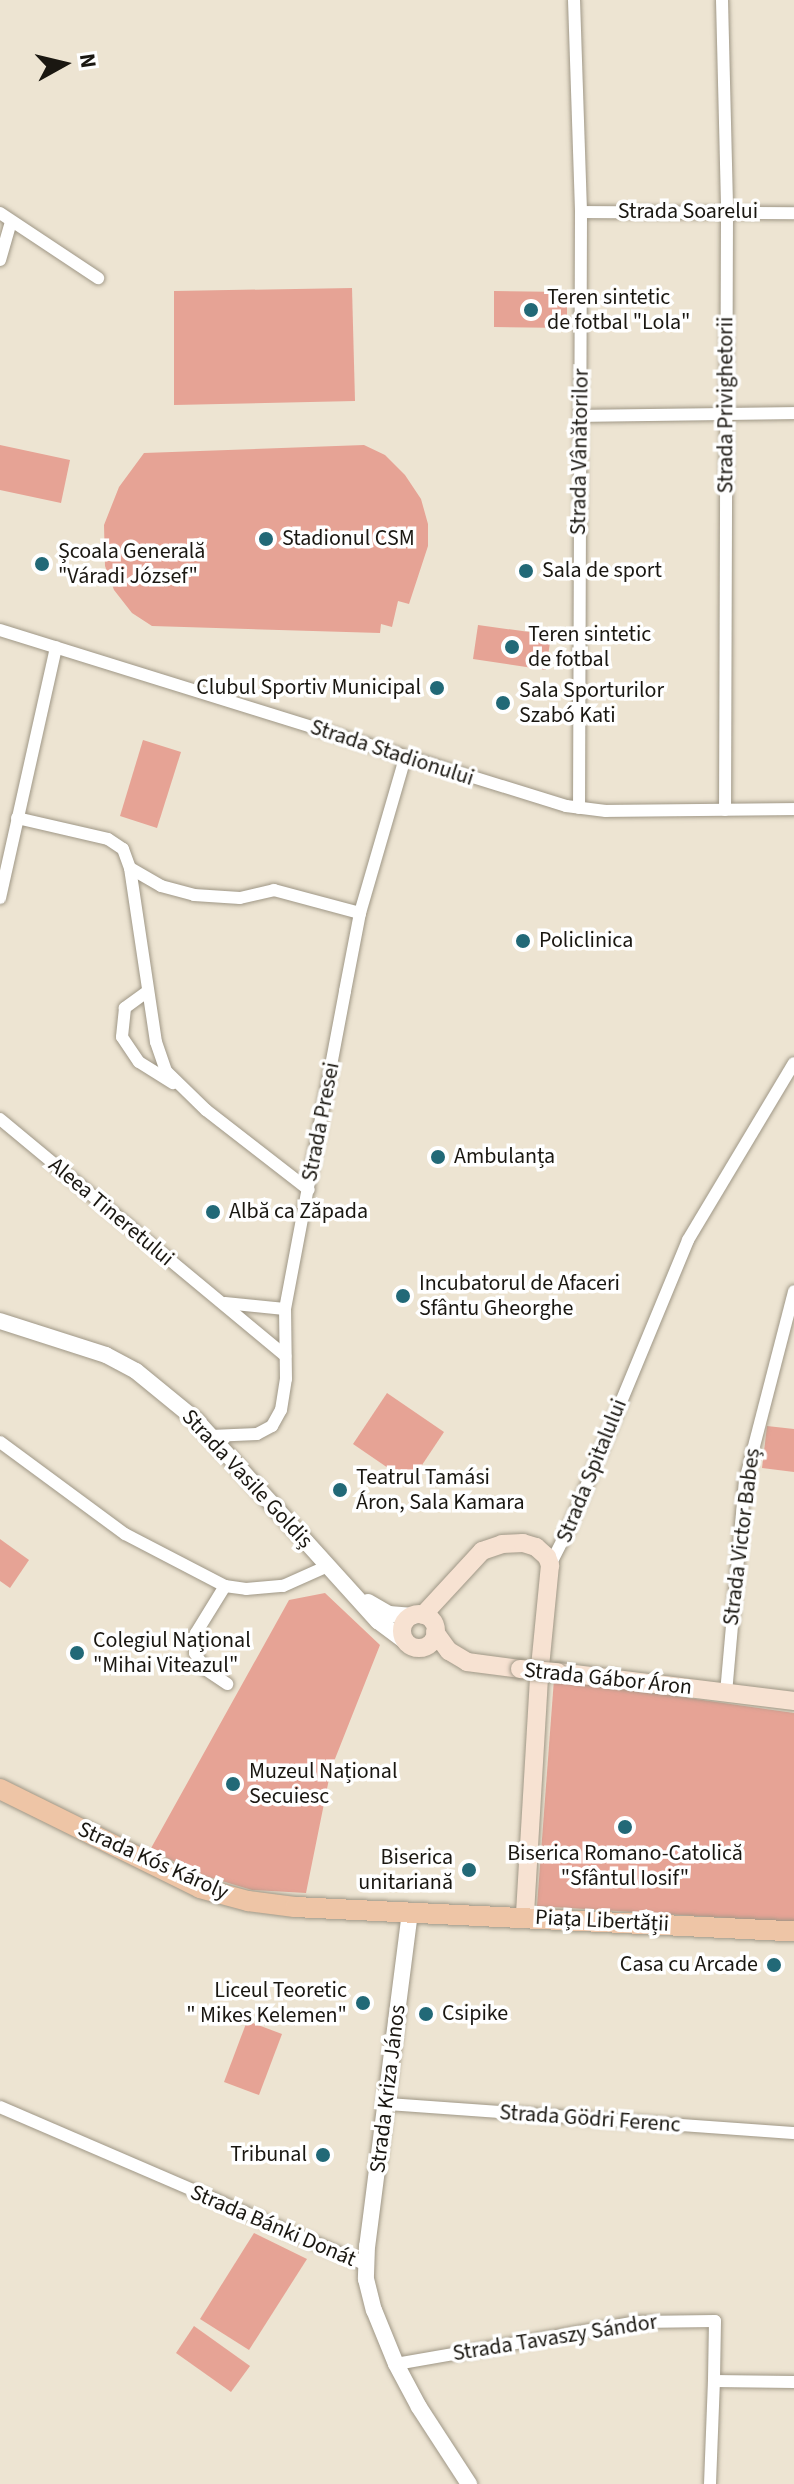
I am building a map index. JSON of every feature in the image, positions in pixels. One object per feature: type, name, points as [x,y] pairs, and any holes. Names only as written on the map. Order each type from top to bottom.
[{"type":"main road","points":[[427,1622],[403,1626],[405,1641],[413,1647],[423,1648],[432,1642],[427,1622],[456,1577],[482,1551],[502,1544],[536,1547],[544,1552],[550,1565]]},
{"type":"main road","name":"Strada Spitalului","points":[[525,1917],[550,1565]]},
{"type":"main road","name":"Strada Gábor Áron","points":[[427,1622],[449,1651],[467,1662],[794,1701]]},
{"type":"main road","name":"Strada Kós Károly","points":[[0,1789],[222,1895],[295,1907],[410,1912]]},
{"type":"main road","name":"Piața Libertății","points":[[410,1912],[794,1931]]},
{"type":"street","name":"Strada Vânătorilor","points":[[574,0],[581,212],[579,808]]},
{"type":"street","name":"Strada Privighetorii","points":[[722,0],[727,212],[725,810]]},
{"type":"street","name":"Strada Soarelui","points":[[581,212],[794,213]]},
{"type":"street","points":[[0,213],[98,278]]},
{"type":"street","points":[[0,260],[11,222]]},
{"type":"street","points":[[580,416],[794,413]]},
{"type":"street","name":"Strada Stadionului","points":[[0,630],[405,758],[579,808],[794,809]]},
{"type":"street","points":[[0,898],[56,647]]},
{"type":"street","name":"Strada Presei","points":[[211,1436],[250,1436],[272,1426],[285,1397],[285,1309],[360,913],[405,758]]},
{"type":"street","points":[[17,818],[114,841],[123,849],[130,868],[159,1054],[181,1089]]},
{"type":"street","points":[[130,868],[151,882],[194,895],[240,898],[274,890],[360,913]]},
{"type":"street","points":[[148,991],[125,1008],[122,1037],[139,1062],[181,1089],[309,1190]]},
{"type":"street","name":"Strada Spitalului","points":[[550,1565],[568,1530],[673,1272],[741,1149],[794,1063]]},
{"type":"street","name":"Aleea Tineretului","points":[[0,1119],[285,1356]]},
{"type":"street","name":"Strada Victor Babeș","points":[[726,1693],[745,1481],[794,1291]]},
{"type":"street","points":[[225,1303],[285,1309]]},
{"type":"street","name":"Strada Vasile Goldiș","points":[[0,1321],[127,1365],[211,1436],[378,1621],[405,1641]]},
{"type":"street","points":[[0,1442],[125,1534],[225,1586],[246,1589],[283,1586],[328,1566]]},
{"type":"street","points":[[225,1586],[196,1633],[195,1653],[205,1669],[227,1684]]},
{"type":"street","name":"Strada Vasile Goldiș","points":[[354,1592],[389,1614],[427,1622]]},
{"type":"street","name":"Strada Kriza János","points":[[366,2265],[410,1912]]},
{"type":"street","name":"Strada Gödri Ferenc","points":[[387,2104],[794,2133]]},
{"type":"street","name":"Strada Bánki Donát","points":[[0,2107],[366,2265],[369,2295],[396,2364],[419,2407],[469,2484]]},
{"type":"street","name":"Strada Tavaszy Sándor","points":[[396,2364],[637,2322],[715,2321],[714,2381]]},
{"type":"street","points":[[710,2484],[714,2381],[794,2382]]},
{"type":"shaded area","points":[[352,288],[355,401],[174,405],[174,291]]},
{"type":"shaded area","name":"Teren sintetic de fotbal \"Lola\"","points":[[494,291],[567,292],[567,328],[494,327]]},
{"type":"shaded area","points":[[0,445],[70,460],[61,503],[0,490]]},
{"type":"shaded area","name":"Stadionul CSM","points":[[364,445],[385,455],[405,475],[421,499],[428,524],[428,546],[409,604],[398,601],[392,627],[381,624],[380,633],[152,626],[132,613],[114,590],[105,566],[104,525],[119,487],[144,453]]},
{"type":"shaded area","name":"Teren sintetic de fotbal","points":[[478,625],[551,635],[546,670],[473,659]]},
{"type":"shaded area","points":[[143,740],[181,752],[157,828],[120,816]]},
{"type":"shaded area","points":[[387,1393],[444,1432],[410,1483],[353,1444]]},
{"type":"shaded area","points":[[767,1426],[794,1429],[794,1472],[762,1468]]},
{"type":"shaded area","points":[[0,1539],[29,1560],[10,1588],[0,1581]]},
{"type":"shaded area","points":[[325,1593],[380,1645],[331,1769],[306,1893],[252,1890],[205,1876],[150,1850],[289,1600]]},
{"type":"shaded area","points":[[554,1679],[794,1713],[794,1922],[537,1906]]},
{"type":"shaded area","points":[[247,2021],[282,2034],[259,2095],[224,2082]]},
{"type":"shaded area","points":[[254,2233],[307,2259],[249,2350],[200,2319]]},
{"type":"shaded area","points":[[194,2326],[250,2366],[231,2392],[176,2353]]},
{"type":"place","name":"Teren sintetic de fotbal \"Lola\"","points":[[531,310]]},
{"type":"place","name":"Stadionul CSM","points":[[266,539]]},
{"type":"place","name":"Școala Generală \"Váradi József\"","points":[[42,564]]},
{"type":"place","name":"Sala de sport","points":[[526,571]]},
{"type":"place","name":"Teren sintetic de fotbal","points":[[512,647]]},
{"type":"place","name":"Clubul Sportiv Municipal","points":[[437,688]]},
{"type":"place","name":"Sala Sporturilor Szabó Kati","points":[[503,703]]},
{"type":"place","name":"Policlinica","points":[[523,941]]},
{"type":"place","name":"Ambulanța","points":[[438,1157]]},
{"type":"place","name":"Albă ca Zăpada","points":[[213,1212]]},
{"type":"place","name":"Incubatorul de Afaceri Sfântu Gheorghe","points":[[403,1296]]},
{"type":"place","name":"Teatrul Tamási Áron, Sala Kamara","points":[[340,1490]]},
{"type":"place","name":"Colegiul Național \"Mihai Viteazul\"","points":[[77,1653]]},
{"type":"place","name":"Muzeul Național Secuiesc","points":[[233,1784]]},
{"type":"place","name":"Biserica Romano-Catolică \"Sfântul Iosif\"","points":[[625,1827]]},
{"type":"place","name":"Biserica unitariană","points":[[469,1870]]},
{"type":"place","name":"Casa cu Arcade","points":[[774,1965]]},
{"type":"place","name":"Liceul Teoretic \" Mikes Kelemen\"","points":[[363,2003]]},
{"type":"place","name":"Csipike","points":[[426,2014]]},
{"type":"place","name":"Tribunal","points":[[323,2155]]}]
